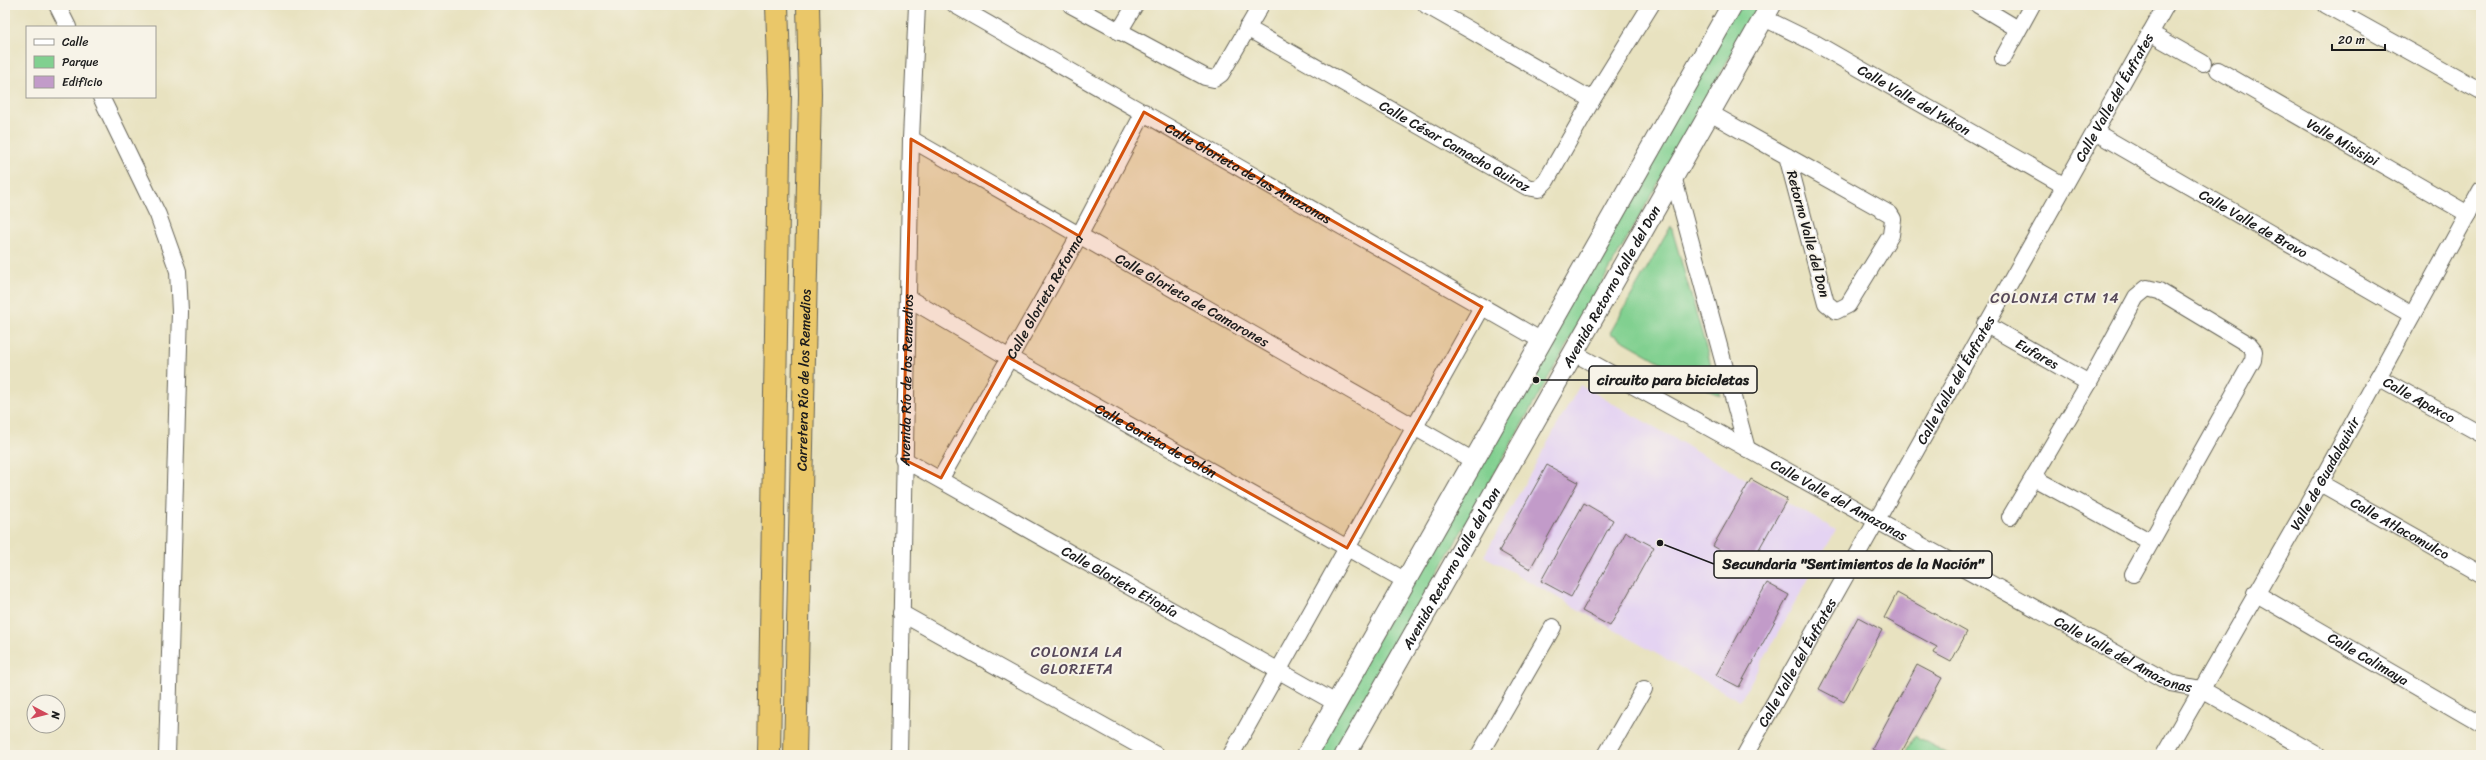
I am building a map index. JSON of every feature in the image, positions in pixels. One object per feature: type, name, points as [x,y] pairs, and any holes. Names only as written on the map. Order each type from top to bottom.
[{"type":"highway","name":"Carretera Río de los Remedios","points":[[768,755],[780,93],[777,5]]},
{"type":"highway","name":"Carretera Río de los Remedios","points":[[795,755],[810,94],[808,5]]},
{"type":"street","points":[[57,5],[68,26]]},
{"type":"street","name":"Avenida Río de los Remedios","points":[[899,755],[903,459],[911,139],[917,5]]},
{"type":"street","name":"Calle Glorieta de las Amazonas","points":[[956,5],[1542,341]]},
{"type":"street","points":[[1071,5],[1205,77],[1214,79],[1221,74],[1261,5]]},
{"type":"street","points":[[1119,32],[1135,5]]},
{"type":"street","points":[[1426,5],[1592,100]]},
{"type":"street","points":[[1307,755],[1732,5]]},
{"type":"street","points":[[1978,5],[2018,29]]},
{"type":"street","points":[[2003,58],[2032,5]]},
{"type":"street","name":"Calle Valle del Éufrates","points":[[1745,755],[1878,520],[2063,185],[2095,132],[2166,5]]},
{"type":"street","points":[[2326,5],[2481,91]]},
{"type":"street","name":"Calle César Camacho Quiroz","points":[[1247,28],[1533,189],[1538,189],[1546,182],[1645,7]]},
{"type":"street","name":"Avenida Retorno Valle del Don","points":[[1345,755],[1767,11]]},
{"type":"street","name":"Calle Valle del Yukon","points":[[1767,11],[1815,43],[2063,185]]},
{"type":"street","points":[[2150,33],[2203,63]]},
{"type":"street","name":"Valle Misisipi","points":[[2218,70],[2444,202],[2468,214]]},
{"type":"street","points":[[101,98],[158,214],[178,271],[180,312],[167,755]]},
{"type":"street","name":"Calle Glorieta Reforma","points":[[941,478],[1008,357],[1079,236],[1144,112]]},
{"type":"street","name":"Retorno Valle del Don","points":[[1710,113],[1885,210],[1892,219],[1891,235],[1848,305],[1843,309],[1836,311],[1826,303],[1787,156]]},
{"type":"street","name":"Calle Valle de Bravo","points":[[2095,132],[2412,315]]},
{"type":"street","name":"Calle Glorieta de Camarones","points":[[911,139],[1474,461]]},
{"type":"street","points":[[1673,176],[1747,449]]},
{"type":"street","name":"Valle de Guadalquivir","points":[[2164,755],[2255,593],[2320,483],[2481,190]]},
{"type":"street","points":[[2010,517],[2089,383],[2136,297],[2147,288],[2159,291],[2243,340],[2254,352],[2249,368],[2133,574]]},
{"type":"street","name":"Calle Gorieta de Colón","points":[[908,298],[1008,357],[1406,581]]},
{"type":"street","points":[[1231,755],[1482,307]]},
{"type":"street","name":"Eufares","points":[[1985,324],[2089,383]]},
{"type":"street","name":"Calle Valle del Amazonas","points":[[1574,353],[2170,683],[2201,688],[2317,755]]},
{"type":"street","name":"Calle Apaxco","points":[[2378,377],[2481,434]]},
{"type":"street","name":"Calle Glorieta Etiopía","points":[[903,459],[941,478],[1279,669],[1336,703]]},
{"type":"street","points":[[2034,478],[2151,542]]},
{"type":"street","name":"Calle Atlacomulco","points":[[2320,483],[2481,574]]},
{"type":"street","name":"Calle Calimaya","points":[[2255,593],[2481,724]]},
{"type":"street","points":[[901,613],[1156,755]]},
{"type":"street","points":[[1479,755],[1553,627]]},
{"type":"street","points":[[1606,755],[1644,690]]},
{"type":"highlighted area","points":[[1144,112],[1482,307],[1347,548],[1008,357],[941,478],[903,459],[911,139],[1079,236]]},
{"type":"shaded area","points":[[1580,385],[1836,530],[1740,701],[1484,556]]},
{"type":"green space","points":[[1737,5],[1759,5],[1335,755],[1312,755]]},
{"type":"green space","points":[[1671,226],[1720,396],[1610,333]]},
{"type":"green space","points":[[1915,736],[1950,755],[1905,755]]},
{"type":"building","points":[[1547,465],[1578,482],[1530,569],[1499,551]]},
{"type":"building","points":[[1751,479],[1787,499],[1749,567],[1713,546]]},
{"type":"building","points":[[1584,503],[1613,520],[1571,597],[1541,581]]},
{"type":"building","points":[[1626,532],[1654,547],[1610,626],[1582,611]]},
{"type":"building","points":[[1767,583],[1789,595],[1739,687],[1716,675]]},
{"type":"building","points":[[1897,593],[1967,632],[1951,662],[1934,653],[1937,647],[1884,618]]},
{"type":"building","points":[[1858,617],[1882,630],[1844,702],[1819,689]]},
{"type":"building","points":[[1917,665],[1942,678],[1900,755],[1883,755],[1872,749]]},
{"type":"place","name":"circuito para bicicletas","points":[[1536,380]]},
{"type":"place","name":"Secundaria \"Sentimientos de la Nación\"","points":[[1660,543]]},
{"type":"district","name":"COLONIA CTM 14","points":[[2055,298]]},
{"type":"district","name":"COLONIA LA GLORIETA","points":[[1077,660]]}]
